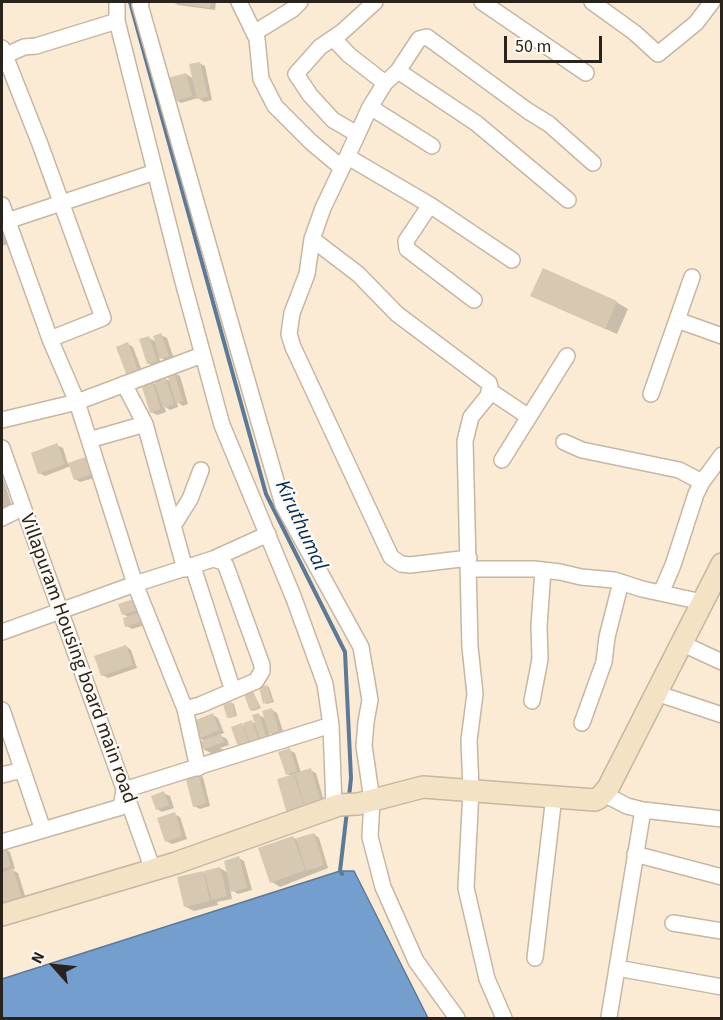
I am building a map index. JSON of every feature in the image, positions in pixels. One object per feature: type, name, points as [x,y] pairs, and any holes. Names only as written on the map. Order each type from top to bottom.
[{"type":"street","points":[[117,2],[117,21],[222,425],[268,534],[326,684],[331,725],[351,804],[370,837],[383,887],[416,961],[457,1018]]},
{"type":"street","points":[[141,2],[284,505],[361,647],[370,700],[364,746],[351,804]]},
{"type":"street","points":[[239,2],[257,39],[261,78],[275,106],[310,142],[345,163],[430,205],[512,260]]},
{"type":"street","points":[[254,33],[293,9],[300,2]]},
{"type":"street","points":[[357,134],[333,120],[296,74],[320,47],[342,32],[375,2]]},
{"type":"street","points":[[482,2],[586,73]]},
{"type":"street","points":[[593,2],[635,33],[658,54],[717,3]]},
{"type":"street","points":[[50,339],[102,318],[61,204],[2,53],[36,46],[117,21]]},
{"type":"street","points":[[593,163],[551,126],[426,37],[418,39],[398,71],[385,83],[370,107],[323,208],[312,239],[307,274],[292,313],[289,333],[293,347],[391,556],[401,564],[469,563],[543,570],[621,582],[702,602]]},
{"type":"street","points":[[333,38],[349,55],[385,83]]},
{"type":"street","points":[[398,71],[476,123],[568,200]]},
{"type":"street","points":[[370,107],[432,146]]},
{"type":"street","points":[[7,221],[155,172]]},
{"type":"street","points":[[2,205],[50,339],[76,402],[135,584],[185,709],[198,768]]},
{"type":"street","points":[[430,205],[406,241],[407,249],[474,300]]},
{"type":"street","points":[[312,239],[358,274],[397,314],[489,383],[490,391],[471,417],[466,435],[470,647],[475,694],[470,740],[471,790],[466,888],[487,979],[504,1018]]},
{"type":"street","points":[[651,394],[692,277]]},
{"type":"street","points":[[677,320],[722,336]]},
{"type":"street","points":[[2,420],[76,402],[202,355]]},
{"type":"street","points":[[502,460],[567,356]]},
{"type":"street","points":[[124,384],[145,424],[173,526],[233,692]]},
{"type":"street","points":[[490,391],[529,417]]},
{"type":"street","points":[[88,440],[145,424]]},
{"type":"street","points":[[564,442],[582,450],[679,470],[702,482]]},
{"type":"street","name":"Villapuram Housing board main road","points":[[2,448],[121,807],[148,871]]},
{"type":"street","points":[[661,593],[673,565],[696,494],[722,455]]},
{"type":"street","points":[[173,526],[190,499],[201,470]]},
{"type":"street","name":"Villapuram Housing board main road","points":[[2,478],[8,515],[55,613],[124,790],[148,871]]},
{"type":"street","points":[[2,632],[135,584],[189,568],[268,534]]},
{"type":"street","points":[[185,709],[256,681],[262,671],[262,665],[226,566],[223,562],[213,559]]},
{"type":"street","points":[[2,915],[148,871],[351,804],[423,787],[595,800],[604,794],[722,564]]},
{"type":"street","points":[[532,701],[540,659],[539,626],[543,570]]},
{"type":"street","points":[[582,723],[604,662],[607,638],[621,582]]},
{"type":"street","points":[[681,643],[722,662]]},
{"type":"street","points":[[656,693],[722,715]]},
{"type":"street","points":[[2,710],[43,830]]},
{"type":"street","points":[[2,842],[121,807],[124,790],[331,725]]},
{"type":"street","points":[[2,775],[22,770]]},
{"type":"street","points":[[604,794],[627,806],[643,810],[722,819]]},
{"type":"street","points":[[535,958],[554,796]]},
{"type":"street","points":[[609,1017],[643,810]]},
{"type":"street","points":[[635,854],[722,877]]},
{"type":"street","points":[[673,923],[722,931]]},
{"type":"street","points":[[616,968],[722,987]]},
{"type":"water","points":[[340,871],[354,871],[428,1018],[2,1018],[2,979]]},
{"type":"building","points":[[172,2],[211,2],[210,8]]},
{"type":"building","points":[[200,62],[208,97],[197,99],[189,64]]},
{"type":"building","points":[[186,73],[192,96],[175,101],[168,78]]},
{"type":"building","points":[[543,268],[617,301],[605,329],[530,296]]},
{"type":"building","points":[[161,333],[169,356],[160,359],[153,336]]},
{"type":"building","points":[[149,336],[157,361],[147,364],[139,339]]},
{"type":"building","points":[[128,342],[138,371],[127,376],[116,347]]},
{"type":"building","points":[[174,372],[183,401],[176,404],[167,374]]},
{"type":"building","points":[[165,376],[174,404],[163,408],[154,380]]},
{"type":"building","points":[[152,381],[161,409],[150,413],[141,384]]},
{"type":"building","points":[[57,443],[65,464],[38,474],[31,453]]},
{"type":"building","points":[[91,455],[96,473],[74,480],[68,463]]},
{"type":"building","points":[[140,597],[143,608],[122,615],[118,604]]},
{"type":"building","points":[[145,611],[147,620],[125,627],[123,618]]},
{"type":"building","points":[[126,645],[133,665],[101,676],[94,656]]},
{"type":"building","points":[[267,685],[272,701],[263,704],[259,687]]},
{"type":"building","points":[[253,691],[259,707],[250,711],[244,694]]},
{"type":"building","points":[[232,702],[235,716],[227,718],[223,704]]},
{"type":"building","points":[[272,708],[279,731],[269,734],[262,711]]},
{"type":"building","points":[[213,713],[219,730],[198,739],[191,722]]},
{"type":"building","points":[[259,713],[267,740],[261,742],[252,715]]},
{"type":"building","points":[[252,720],[260,744],[251,747],[243,723]]},
{"type":"building","points":[[242,723],[250,747],[239,750],[231,727]]},
{"type":"building","points":[[221,734],[224,742],[201,750],[199,742]]},
{"type":"building","points":[[290,748],[297,771],[286,775],[278,752]]},
{"type":"building","points":[[311,768],[321,802],[305,807],[295,773]]},
{"type":"building","points":[[198,773],[206,803],[193,807],[185,776]]},
{"type":"building","points":[[294,774],[305,809],[287,814],[277,779]]},
{"type":"building","points":[[164,791],[169,805],[156,810],[151,796]]},
{"type":"building","points":[[175,812],[182,836],[165,842],[157,818]]},
{"type":"building","points":[[314,833],[324,865],[306,871],[296,838]]},
{"type":"building","points":[[293,836],[305,870],[270,883],[258,848]]},
{"type":"building","points":[[5,847],[11,866],[2,869],[2,848]]},
{"type":"building","points":[[239,856],[247,888],[231,892],[224,861]]},
{"type":"building","points":[[220,867],[227,896],[212,900],[204,871]]},
{"type":"building","points":[[13,868],[22,899],[3,905],[2,872]]},
{"type":"building","points":[[203,871],[210,901],[184,907],[177,877]]},
{"type":"waterway","name":"Kiruthumal","points":[[130,2],[266,494],[345,652],[351,778],[349,797]]},
{"type":"waterway","name":"Kiruthumal","points":[[342,874],[340,871],[347,811]]}]
